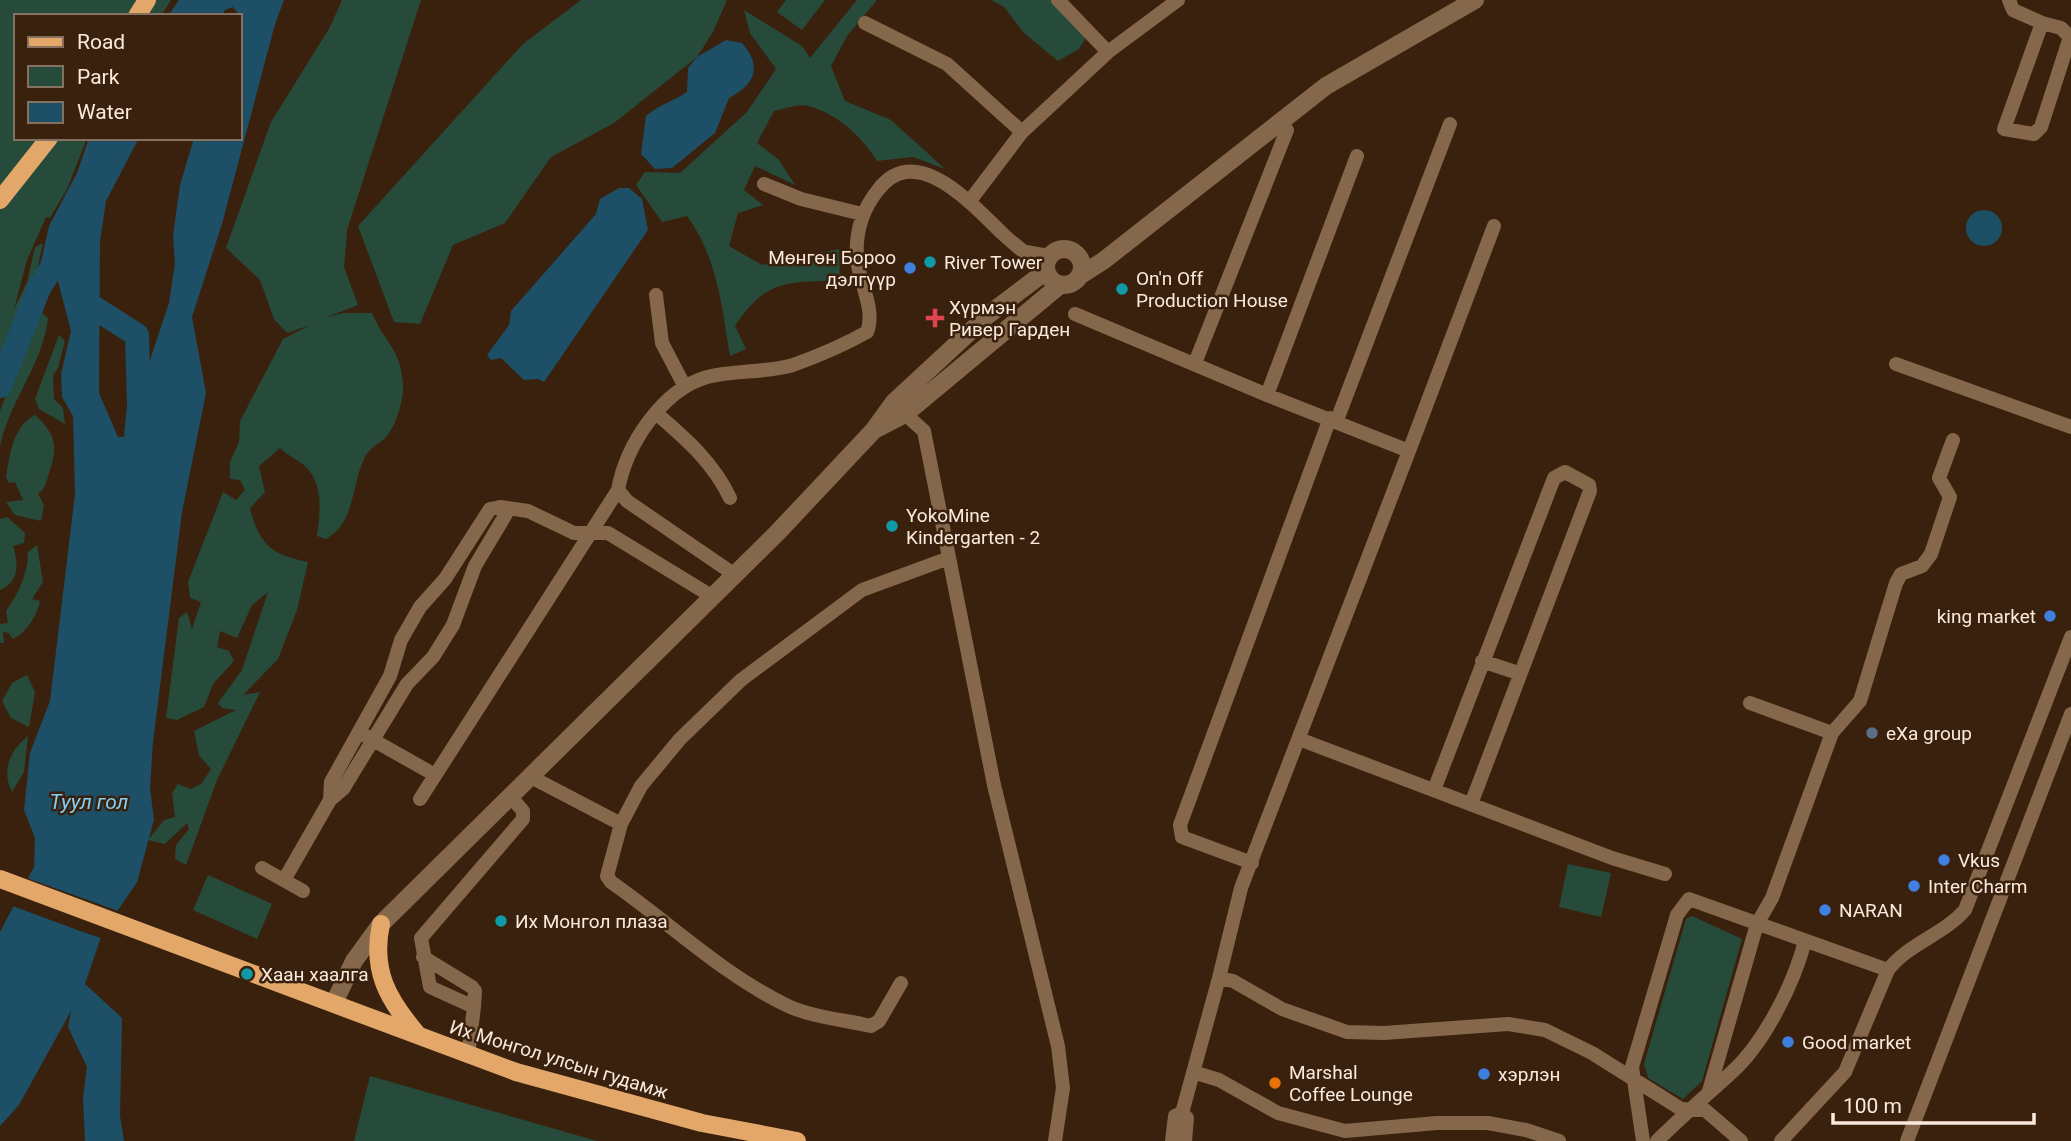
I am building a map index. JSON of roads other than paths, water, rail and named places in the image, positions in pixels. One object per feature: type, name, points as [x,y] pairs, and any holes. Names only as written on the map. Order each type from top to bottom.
[{"type":"main road","points":[[0,200],[48,140]]},
{"type":"main road","name":"Их Монгол улсын гудамж","points":[[0,879],[200,951],[468,1056],[632,1105],[797,1141]]},
{"type":"main road","points":[[381,924],[377,953],[382,982],[393,1004],[420,1038]]},
{"type":"street","points":[[1058,0],[1108,52]]},
{"type":"street","points":[[420,799],[618,490],[622,466],[656,413],[684,385],[709,377],[791,365],[867,331],[870,316],[857,260],[862,214],[886,179],[910,172],[935,177],[969,202],[1021,251],[1047,265],[1051,280],[1060,285],[1072,284],[1325,86],[1475,0]]},
{"type":"street","points":[[2009,0],[2013,10],[2061,28],[2070,37],[2041,127],[2034,134],[2004,129],[2042,23]]},
{"type":"street","points":[[969,202],[1022,132],[1108,52],[1174,1]]},
{"type":"street","points":[[865,23],[947,64],[1022,132]]},
{"type":"street","points":[[1252,863],[1182,836],[1180,825],[1334,419],[1450,124]]},
{"type":"street","points":[[1195,363],[1287,130]]},
{"type":"street","points":[[1267,395],[1357,156]]},
{"type":"street","points":[[764,184],[801,199],[862,214]]},
{"type":"street","points":[[1172,1141],[1175,1116],[1182,1112],[1241,888],[1494,226]]},
{"type":"street","points":[[334,1003],[354,961],[381,924],[735,575],[873,431],[894,401],[988,314],[1066,248],[1078,255],[1083,266],[1081,275]]},
{"type":"street","points":[[1078,255],[1119,248]]},
{"type":"street","points":[[873,431],[905,414],[1060,285]]},
{"type":"street","points":[[656,295],[662,343],[684,385]]},
{"type":"street","points":[[1075,314],[1409,451]]},
{"type":"street","points":[[1896,364],[2071,428]]},
{"type":"street","points":[[656,413],[692,444],[719,475],[730,498]]},
{"type":"street","points":[[905,414],[924,431],[994,785],[1058,1046],[1063,1088],[1055,1141]]},
{"type":"street","points":[[1709,1091],[1757,924],[1772,898],[1832,733],[1860,701],[1901,573],[1922,566],[1931,554],[1950,497],[1939,478],[1953,440]]},
{"type":"street","points":[[1434,790],[1554,478],[1565,472],[1589,485],[1590,491],[1518,673],[1471,804]]},
{"type":"street","points":[[618,490],[627,501],[735,575]]},
{"type":"street","points":[[330,800],[331,782],[390,676],[401,640],[420,607],[445,579],[486,512],[500,507],[527,511],[575,533],[608,533],[713,597]]},
{"type":"street","points":[[284,880],[330,800],[343,789],[407,684],[433,657],[453,625],[475,566],[509,509]]},
{"type":"street","points":[[901,983],[879,1021],[871,1026],[789,1007],[719,964],[611,882],[607,876],[621,824],[642,786],[680,739],[741,680],[862,590],[949,558]]},
{"type":"street","points":[[1782,1141],[1845,1072],[1888,970],[1899,956],[1954,923],[1965,910],[2071,637]]},
{"type":"street","points":[[1482,661],[1518,673]]},
{"type":"street","points":[[1750,704],[1832,733]]},
{"type":"street","points":[[1907,1141],[2071,714]]},
{"type":"street","points":[[358,732],[435,775]]},
{"type":"street","points":[[1299,739],[1665,874]]},
{"type":"street","points":[[531,777],[621,824]]},
{"type":"street","points":[[474,1006],[431,989],[421,942],[424,931],[523,819],[523,810],[512,797]]},
{"type":"street","points":[[262,868],[303,891]]},
{"type":"street","points":[[1643,1141],[1631,1080],[1633,1063],[1681,907],[1692,898],[1888,970]]},
{"type":"street","points":[[1657,1141],[1734,1070],[1772,1017],[1793,975],[1805,941]]},
{"type":"street","points":[[424,957],[472,987],[475,994],[468,1056]]},
{"type":"street","points":[[1219,978],[1233,981],[1283,1009],[1347,1032],[1384,1033],[1508,1024],[1545,1030],[1592,1053],[1631,1080],[1687,1111],[1705,1110],[1741,1141]]},
{"type":"street","points":[[1192,1072],[1219,1080],[1278,1113],[1345,1131],[1437,1123],[1488,1123],[1526,1130],[1559,1141]]},
{"type":"street","points":[[1182,1112],[1187,1118],[1185,1141]]},
{"type":"water","name":"Туул гол","points":[[179,0],[284,0],[275,24],[222,224],[192,317],[206,393],[182,512],[153,742],[150,788],[154,820],[137,882],[102,934],[85,984],[122,1018],[120,1116],[124,1141],[85,1141],[83,1098],[87,1067],[68,1027],[71,1011],[19,1105],[0,1126],[0,932],[34,867],[35,838],[24,810],[30,753],[50,701],[75,494],[73,416],[62,397],[61,374],[71,331],[55,270],[48,279],[37,280],[49,226],[77,173],[88,140],[138,140],[106,201],[100,241],[99,393],[118,437],[140,437],[147,369],[169,303],[175,263],[173,236],[180,185],[193,140],[242,140],[242,14],[238,14],[233,7],[222,14],[169,14]]},
{"type":"water","points":[[726,40],[742,43],[748,51],[754,67],[750,81],[729,98],[715,133],[672,168],[655,169],[641,154],[646,116],[687,92],[688,68],[697,57]]},
{"type":"water","points":[[619,188],[629,188],[642,199],[648,230],[544,382],[538,379],[524,380],[501,358],[491,360],[487,355],[509,325],[511,311],[596,214],[600,199]]},
{"type":"water","points":[[1984,210],[1997,215],[2002,228],[1997,241],[1984,246],[1971,241],[1966,228],[1971,215]]},
{"type":"waterway","name":"Туул гол","points":[[0,386],[39,288],[60,254]]},
{"type":"waterway","name":"Туул гол","points":[[79,289],[79,298],[137,335],[139,405],[133,469]]},
{"type":"place","name":"River Tower","points":[[930,262]]},
{"type":"place","name":"Мөнгөн Бороо дэлгүүр","points":[[910,268]]},
{"type":"place","name":"On'n Off Production House","points":[[1122,289]]},
{"type":"place","name":"Хүрмэн Ривер Гарден","points":[[935,318]]},
{"type":"place","name":"YokoMine Kindergarten - 2","points":[[892,526]]},
{"type":"place","name":"king market","points":[[2050,616]]},
{"type":"place","name":"eXa group","points":[[1872,733]]},
{"type":"place","name":"Vkus","points":[[1944,860]]},
{"type":"place","name":"Inter Charm","points":[[1914,886]]},
{"type":"place","name":"NARAN","points":[[1825,910]]},
{"type":"place","name":"Их Монгол плаза","points":[[501,921]]},
{"type":"place","name":"Хаан хаалга","points":[[247,974]]},
{"type":"place","name":"Good market","points":[[1788,1042]]},
{"type":"place","name":"хэрлэн","points":[[1484,1074]]},
{"type":"place","name":"Marshal Coffee Lounge","points":[[1275,1083]]}]
